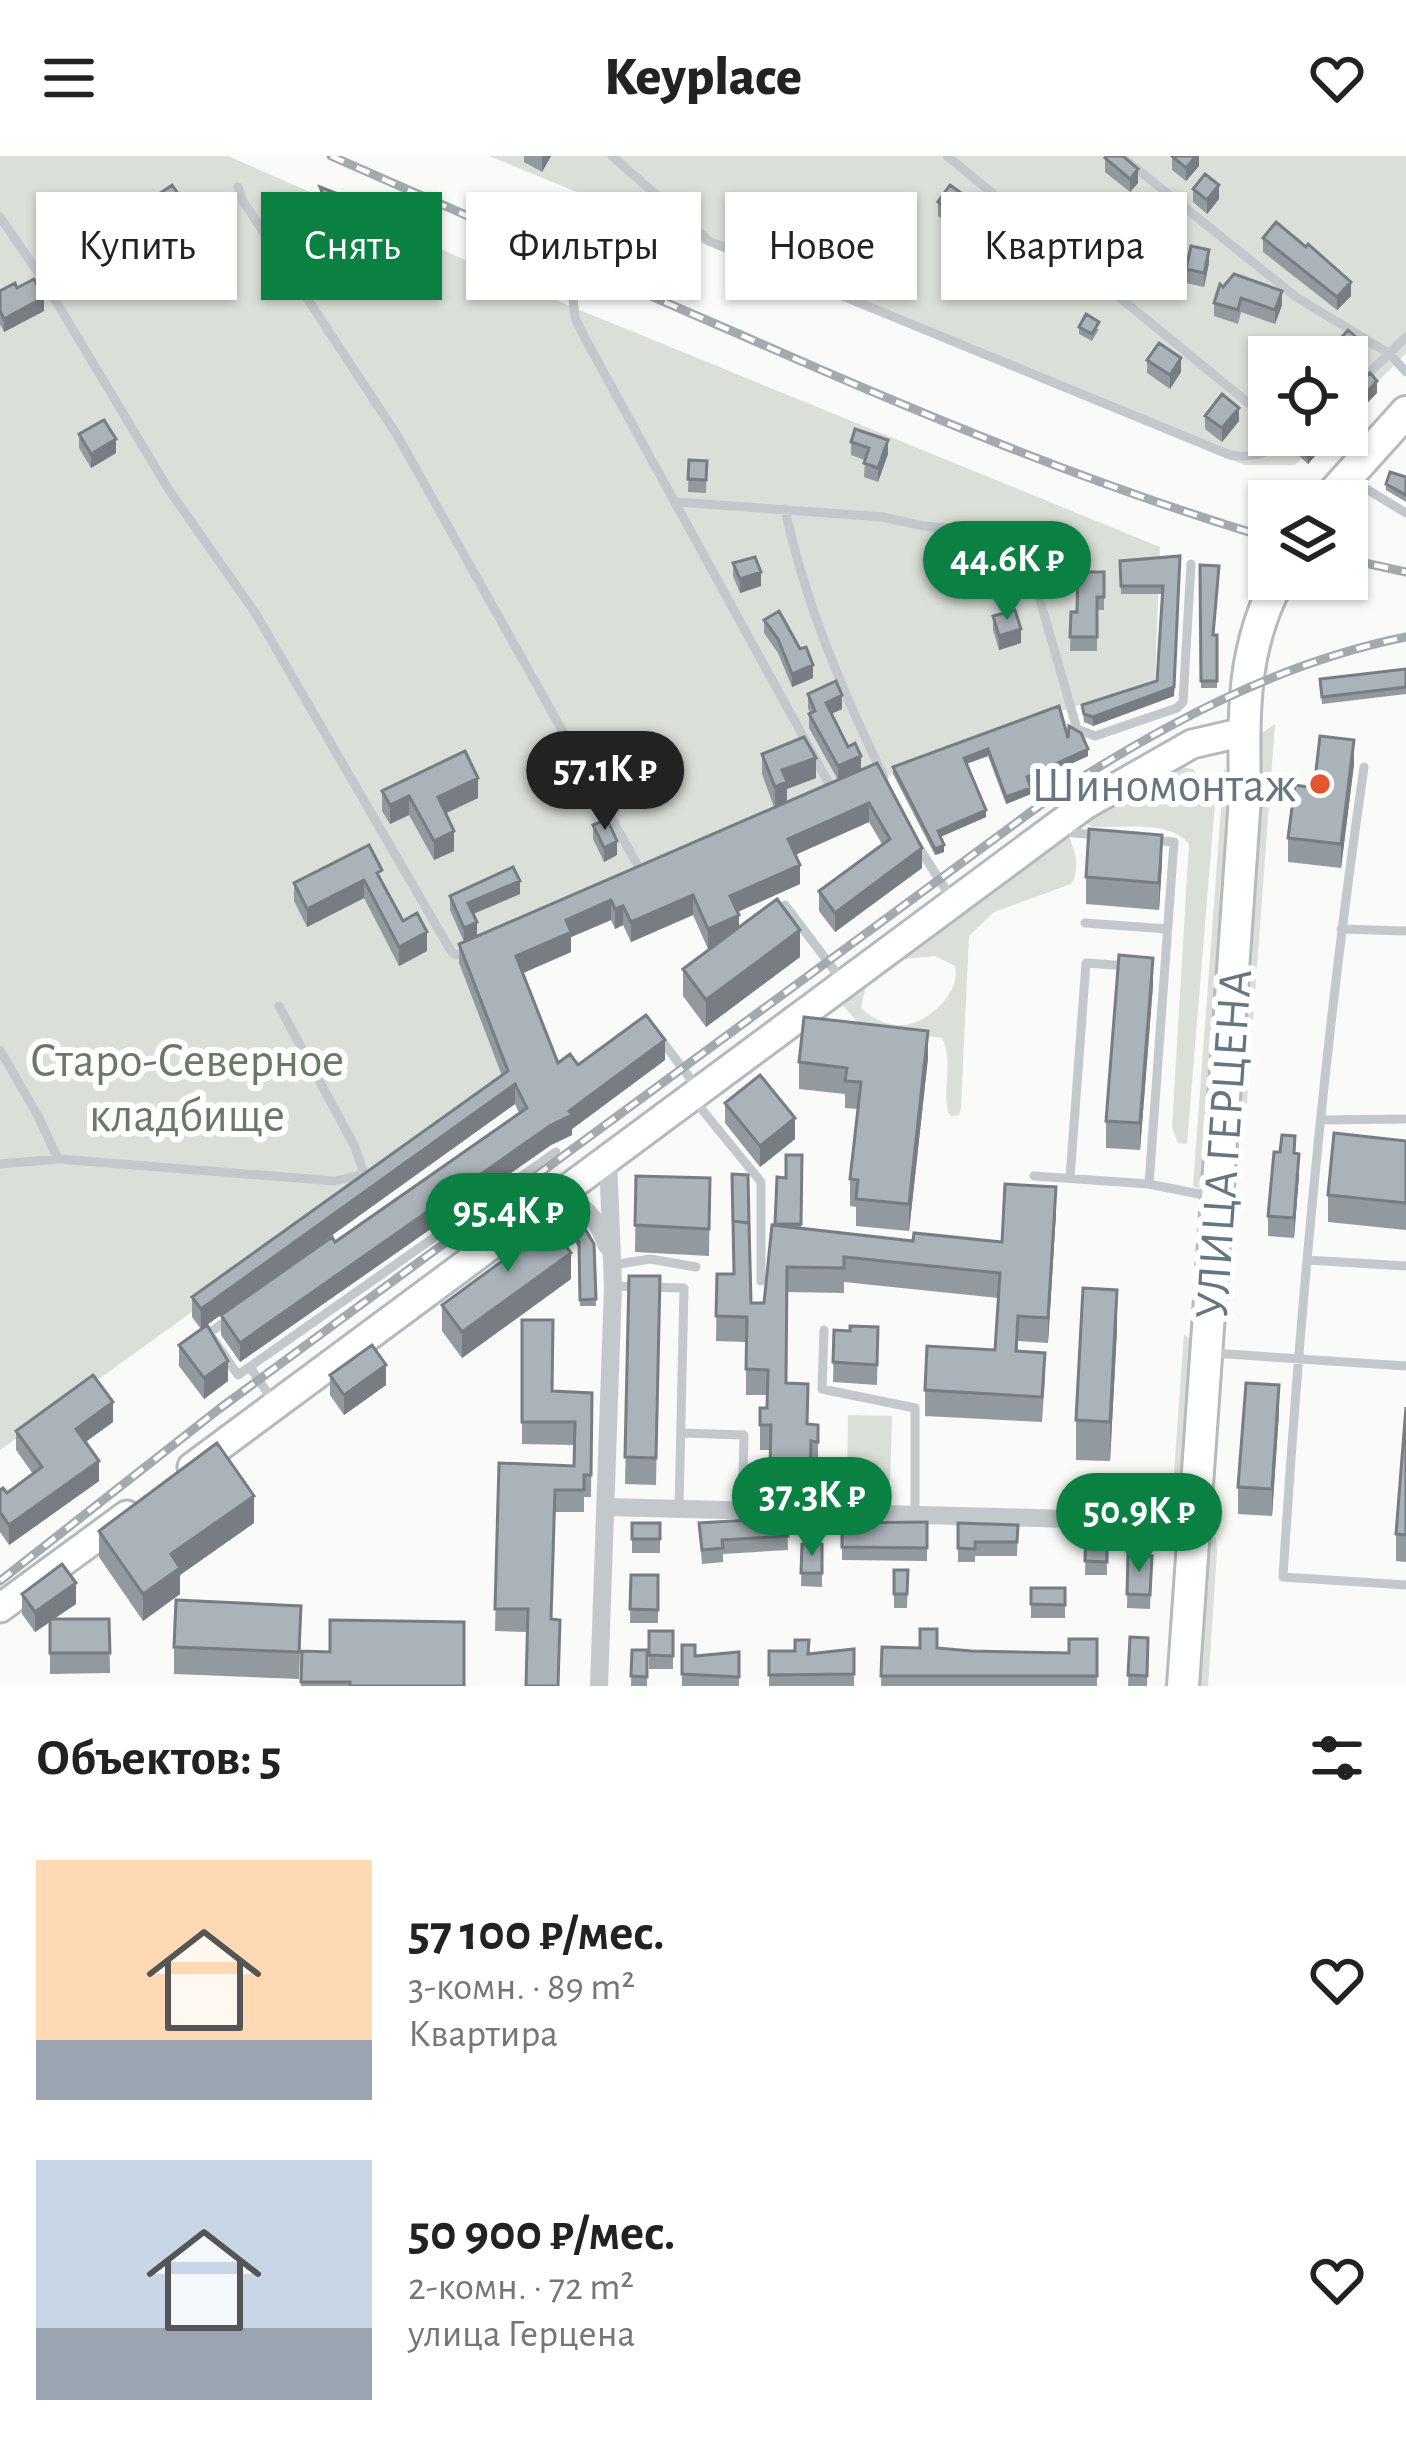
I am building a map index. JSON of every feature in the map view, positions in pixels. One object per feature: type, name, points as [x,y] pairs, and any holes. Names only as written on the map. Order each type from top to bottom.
[{"type":"main road","points":[[1343,480],[1406,413]]},
{"type":"main road","name":"УЛИЦА ГЕРЦЕНА","points":[[1183,1686],[1245,798],[1250,651],[1269,600]]},
{"type":"main road","points":[[0,1608],[1063,821],[1169,755],[1208,739],[1244,732]]},
{"type":"street","points":[[599,1686],[614,1286],[608,1158]]},
{"type":"street","points":[[553,1200],[568,1199],[584,1206],[606,1241],[613,1265]]},
{"type":"street","points":[[606,1507],[1195,1522]]},
{"type":"lane","points":[[613,156],[710,241],[1230,454],[1249,456]]},
{"type":"lane","points":[[947,156],[1248,403]]},
{"type":"lane","points":[[1121,156],[1296,297],[1390,354],[1406,372]]},
{"type":"lane","points":[[238,187],[308,304],[397,435],[642,873]]},
{"type":"lane","points":[[0,217],[42,278],[169,490],[256,614],[451,950],[464,954],[483,945]]},
{"type":"lane","points":[[573,300],[575,318],[586,340],[833,791]]},
{"type":"lane","points":[[1368,374],[1406,338]]},
{"type":"lane","points":[[1346,476],[1406,513]]},
{"type":"lane","points":[[678,502],[1021,534],[1077,729],[1095,736],[1184,702],[1191,564]]},
{"type":"lane","points":[[784,509],[812,614],[890,789]]},
{"type":"lane","points":[[1364,766],[1341,929],[1297,1358],[1283,1577],[1406,1586]]},
{"type":"lane","points":[[865,778],[881,771]]},
{"type":"lane","points":[[812,800],[849,784]]},
{"type":"lane","points":[[1063,821],[1073,833],[1113,837]]},
{"type":"lane","points":[[910,828],[954,902]]},
{"type":"lane","points":[[1133,838],[1174,842],[1149,1184]]},
{"type":"lane","points":[[622,882],[663,864]]},
{"type":"lane","points":[[785,905],[844,983]]},
{"type":"lane","points":[[1085,923],[1168,929]]},
{"type":"lane","points":[[1341,929],[1406,932]]},
{"type":"lane","points":[[1070,1178],[1086,963],[1165,969]]},
{"type":"lane","points":[[0,1164],[58,1159],[335,1181],[358,1178],[364,1168],[355,1147],[279,1006]]},
{"type":"lane","points":[[655,1031],[760,1182],[760,1281]]},
{"type":"lane","points":[[0,1051],[58,1159]]},
{"type":"lane","points":[[1321,1120],[1406,1119]]},
{"type":"lane","points":[[247,1306],[209,1333],[238,1375],[556,1152]]},
{"type":"lane","points":[[1034,1176],[1149,1184],[1219,1197]]},
{"type":"lane","points":[[613,1265],[650,1259],[696,1267]]},
{"type":"lane","points":[[1307,1259],[1406,1266]]},
{"type":"lane","points":[[614,1286],[684,1288],[679,1508]]},
{"type":"lane","points":[[824,1330],[822,1389],[915,1408],[915,1513]]},
{"type":"lane","points":[[1207,1352],[1406,1366]]},
{"type":"lane","points":[[250,1367],[277,1405]]},
{"type":"lane","points":[[681,1433],[744,1435],[742,1509]]},
{"type":"green space","name":"Старо-Северное кладбище","points":[[0,156],[228,156],[310,192],[261,192],[261,300],[442,300],[442,250],[466,260],[466,300],[557,300],[1160,547],[1155,681],[890,775],[458,960],[506,1086],[0,1450]]},
{"type":"green space","points":[[489,156],[1406,156],[1406,353],[1368,392],[1368,336],[1248,336],[1248,456],[1304,456],[1295,465],[1244,465],[841,300],[917,300],[917,192],[725,192],[725,253],[701,243],[701,192],[577,192]]},
{"type":"green space","points":[[1275,724],[1245,1130],[1236,1096],[1259,735]]},
{"type":"green space","points":[[1176,766],[1193,769],[1215,802],[1187,1144],[1178,1143],[1172,1127],[1189,844],[1158,828],[1093,827],[1083,815]]},
{"type":"green space","points":[[1224,769],[1234,777],[1205,1185],[1197,1188],[1193,1186]]},
{"type":"green space","points":[[1061,834],[1069,836],[1075,854],[1071,884],[994,912],[969,936],[961,1107],[959,1115],[950,1116],[942,1038],[861,1026],[840,1002],[867,980],[861,1008],[875,1018],[904,1025],[933,1012],[954,985],[955,966],[935,956],[904,959],[900,954]]},
{"type":"green space","points":[[1184,1334],[1193,1341],[1184,1508],[1171,1514]]},
{"type":"green space","points":[[848,1415],[892,1416],[890,1482],[847,1481]]},
{"type":"green space","points":[[1206,1536],[1216,1538],[1217,1551],[1208,1686],[1192,1686]]},
{"type":"building","points":[[1107,156],[1123,156],[1138,169],[1130,179]]},
{"type":"building","points":[[1172,156],[1196,156],[1186,168]]},
{"type":"building","points":[[1205,174],[1219,185],[1207,200],[1193,189]]},
{"type":"building","points":[[1276,222],[1351,282],[1337,297],[1263,238]]},
{"type":"building","points":[[1191,246],[1209,250],[1204,273],[1187,269]]},
{"type":"building","points":[[1234,274],[1282,291],[1275,310],[1241,298],[1238,310],[1214,303],[1220,284],[1223,287]]},
{"type":"building","points":[[34,279],[39,300],[4,319],[0,291],[15,283],[17,288]]},
{"type":"building","points":[[1086,314],[1099,322],[1092,334],[1079,327]]},
{"type":"building","points":[[1159,343],[1181,358],[1170,375],[1147,360]]},
{"type":"building","points":[[1222,394],[1239,408],[1222,428],[1205,416]]},
{"type":"building","points":[[104,420],[116,439],[91,454],[79,434]]},
{"type":"building","points":[[855,429],[888,440],[878,468],[864,463],[869,448],[851,442]]},
{"type":"building","points":[[689,460],[707,461],[706,480],[688,479]]},
{"type":"building","points":[[1390,472],[1406,477],[1406,495],[1386,484]]},
{"type":"building","points":[[1180,556],[1174,687],[1093,717],[1084,714],[1082,705],[1157,681],[1163,586],[1121,586],[1120,561]]},
{"type":"building","points":[[755,557],[761,572],[740,579],[733,563]]},
{"type":"building","points":[[1200,565],[1219,566],[1213,635],[1217,635],[1217,681],[1201,681]]},
{"type":"building","points":[[1078,572],[1104,572],[1104,597],[1097,597],[1097,637],[1070,637],[1071,612],[1077,612]]},
{"type":"building","points":[[1015,610],[1021,629],[999,636],[993,616]]},
{"type":"building","points":[[779,611],[800,649],[806,647],[813,665],[792,674],[778,639],[764,620]]},
{"type":"building","points":[[1406,669],[1406,687],[1322,697],[1320,679]]},
{"type":"building","points":[[836,681],[842,695],[826,703],[848,747],[855,743],[861,756],[838,766],[809,714],[815,711],[808,694]]},
{"type":"building","points":[[1059,706],[1068,738],[1069,726],[1081,733],[1088,749],[1027,777],[1031,788],[1006,797],[988,749],[964,758],[986,810],[938,831],[944,845],[935,849],[893,767]]},
{"type":"building","points":[[1320,736],[1354,740],[1341,844],[1288,838],[1295,785],[1314,788]]},
{"type":"building","points":[[804,737],[816,758],[782,770],[787,782],[775,787],[762,754]]},
{"type":"building","points":[[465,751],[478,778],[438,797],[454,831],[434,841],[409,796],[390,805],[382,791]]},
{"type":"building","points":[[877,763],[922,848],[835,913],[819,891],[890,839],[869,803],[788,839],[800,865],[730,896],[739,915],[708,929],[693,895],[631,922],[623,906],[615,909],[611,900],[566,920],[571,932],[516,956],[558,1063],[570,1054],[578,1065],[646,1015],[665,1040],[569,1111],[572,1115],[551,1125],[240,1343],[221,1315],[527,1108],[515,1084],[201,1309],[192,1297],[508,1071],[459,944]]},
{"type":"building","points":[[607,819],[617,841],[604,848],[593,825]]},
{"type":"building","points":[[1089,829],[1162,835],[1159,883],[1086,877]]},
{"type":"building","points":[[369,845],[382,870],[377,873],[403,921],[417,913],[427,932],[399,947],[364,880],[307,909],[294,883]]},
{"type":"building","points":[[513,867],[520,881],[468,903],[477,922],[464,928],[450,896]]},
{"type":"building","points":[[777,899],[800,930],[706,1000],[683,969]]},
{"type":"building","points":[[1119,955],[1153,958],[1140,1123],[1106,1121]]},
{"type":"building","points":[[804,1017],[928,1031],[909,1204],[856,1199],[858,1180],[850,1179],[861,1082],[845,1081],[847,1068],[799,1062]]},
{"type":"building","points":[[760,1075],[795,1118],[760,1146],[725,1103]]},
{"type":"building","points":[[1334,1133],[1406,1141],[1406,1203],[1328,1195]]},
{"type":"building","points":[[1282,1135],[1295,1136],[1294,1153],[1299,1154],[1294,1218],[1268,1216],[1274,1152],[1280,1152]]},
{"type":"building","points":[[786,1155],[802,1155],[801,1224],[775,1224],[777,1177],[786,1178]]},
{"type":"building","points":[[732,1174],[748,1175],[749,1223],[733,1224]]},
{"type":"building","points":[[636,1176],[710,1178],[709,1229],[635,1225]]},
{"type":"building","points":[[1005,1184],[1056,1187],[1048,1318],[1018,1316],[1016,1351],[1045,1353],[1042,1397],[925,1390],[927,1346],[995,1350],[1000,1273],[844,1257],[844,1268],[787,1267],[786,1383],[808,1384],[807,1424],[818,1425],[818,1442],[811,1441],[810,1472],[770,1467],[771,1425],[760,1425],[760,1408],[767,1408],[768,1370],[746,1369],[747,1317],[716,1316],[717,1274],[734,1274],[733,1221],[749,1223],[751,1303],[764,1303],[772,1225],[913,1241],[914,1233],[1002,1242]]},
{"type":"building","points":[[575,1212],[594,1244],[596,1299],[580,1300],[579,1242],[565,1217]]},
{"type":"building","points":[[532,1216],[543,1232],[551,1226],[571,1253],[462,1332],[442,1305],[524,1245],[513,1230]]},
{"type":"building","points":[[629,1276],[660,1276],[656,1458],[625,1457]]},
{"type":"building","points":[[1083,1288],[1117,1290],[1110,1422],[1076,1420]]},
{"type":"building","points":[[522,1320],[553,1320],[552,1391],[592,1393],[591,1475],[584,1475],[584,1490],[555,1490],[551,1619],[560,1620],[558,1686],[526,1686],[528,1609],[495,1609],[499,1463],[574,1466],[575,1422],[522,1422]]},
{"type":"building","points":[[207,1325],[228,1361],[204,1378],[179,1345]]},
{"type":"building","points":[[850,1326],[878,1327],[877,1365],[833,1362],[834,1330],[850,1331]]},
{"type":"building","points":[[372,1345],[386,1365],[344,1395],[330,1375]]},
{"type":"building","points":[[93,1375],[113,1402],[76,1429],[99,1461],[9,1525],[0,1512],[0,1490],[7,1493],[42,1467],[16,1431]]},
{"type":"building","points":[[1246,1383],[1279,1385],[1272,1489],[1238,1487]]},
{"type":"building","points":[[1406,1407],[1406,1535],[1396,1534]]},
{"type":"building","points":[[217,1443],[254,1496],[171,1554],[180,1568],[143,1594],[99,1531]]},
{"type":"building","points":[[787,1518],[788,1536],[722,1540],[723,1548],[702,1550],[699,1523]]},
{"type":"building","points":[[927,1522],[927,1548],[842,1547],[842,1523]]},
{"type":"building","points":[[632,1523],[660,1523],[660,1539],[632,1539]]},
{"type":"building","points":[[958,1523],[1018,1525],[1017,1542],[975,1542],[975,1549],[958,1548]]},
{"type":"building","points":[[1086,1527],[1107,1528],[1107,1562],[1085,1561]]},
{"type":"building","points":[[802,1544],[822,1544],[822,1573],[801,1573]]},
{"type":"building","points":[[1128,1555],[1152,1556],[1150,1595],[1127,1594]]},
{"type":"building","points":[[62,1564],[76,1583],[35,1612],[22,1594]]},
{"type":"building","points":[[894,1570],[908,1570],[907,1594],[894,1594]]},
{"type":"building","points":[[631,1575],[658,1575],[658,1610],[630,1609]]},
{"type":"building","points":[[1031,1588],[1065,1588],[1065,1605],[1031,1604]]},
{"type":"building","points":[[176,1600],[301,1606],[299,1652],[174,1647]]},
{"type":"building","points":[[50,1619],[109,1619],[110,1653],[50,1653]]},
{"type":"building","points":[[330,1620],[464,1622],[464,1686],[301,1682],[302,1651],[330,1652]]},
{"type":"building","points":[[920,1629],[937,1629],[937,1648],[971,1651],[1069,1653],[1069,1639],[1097,1639],[1097,1676],[881,1676],[882,1647],[920,1648]]},
{"type":"building","points":[[649,1631],[673,1631],[673,1656],[649,1655]]},
{"type":"building","points":[[1130,1637],[1148,1638],[1147,1676],[1128,1675]]},
{"type":"building","points":[[795,1640],[809,1640],[808,1654],[854,1649],[854,1674],[769,1675],[769,1651],[795,1651]]},
{"type":"building","points":[[682,1645],[695,1645],[695,1656],[739,1652],[739,1677],[682,1674]]},
{"type":"building","points":[[632,1650],[647,1650],[647,1677],[631,1676]]},
{"type":"railway","points":[[331,156],[936,418],[1134,494],[1248,531]]},
{"type":"railway","points":[[1368,564],[1406,572]]},
{"type":"railway","points":[[0,1581],[219,1409],[1054,795],[1222,700],[1312,663],[1406,637]]},
{"type":"place","name":"Шиномонтаж","points":[[1320,784]]}]
